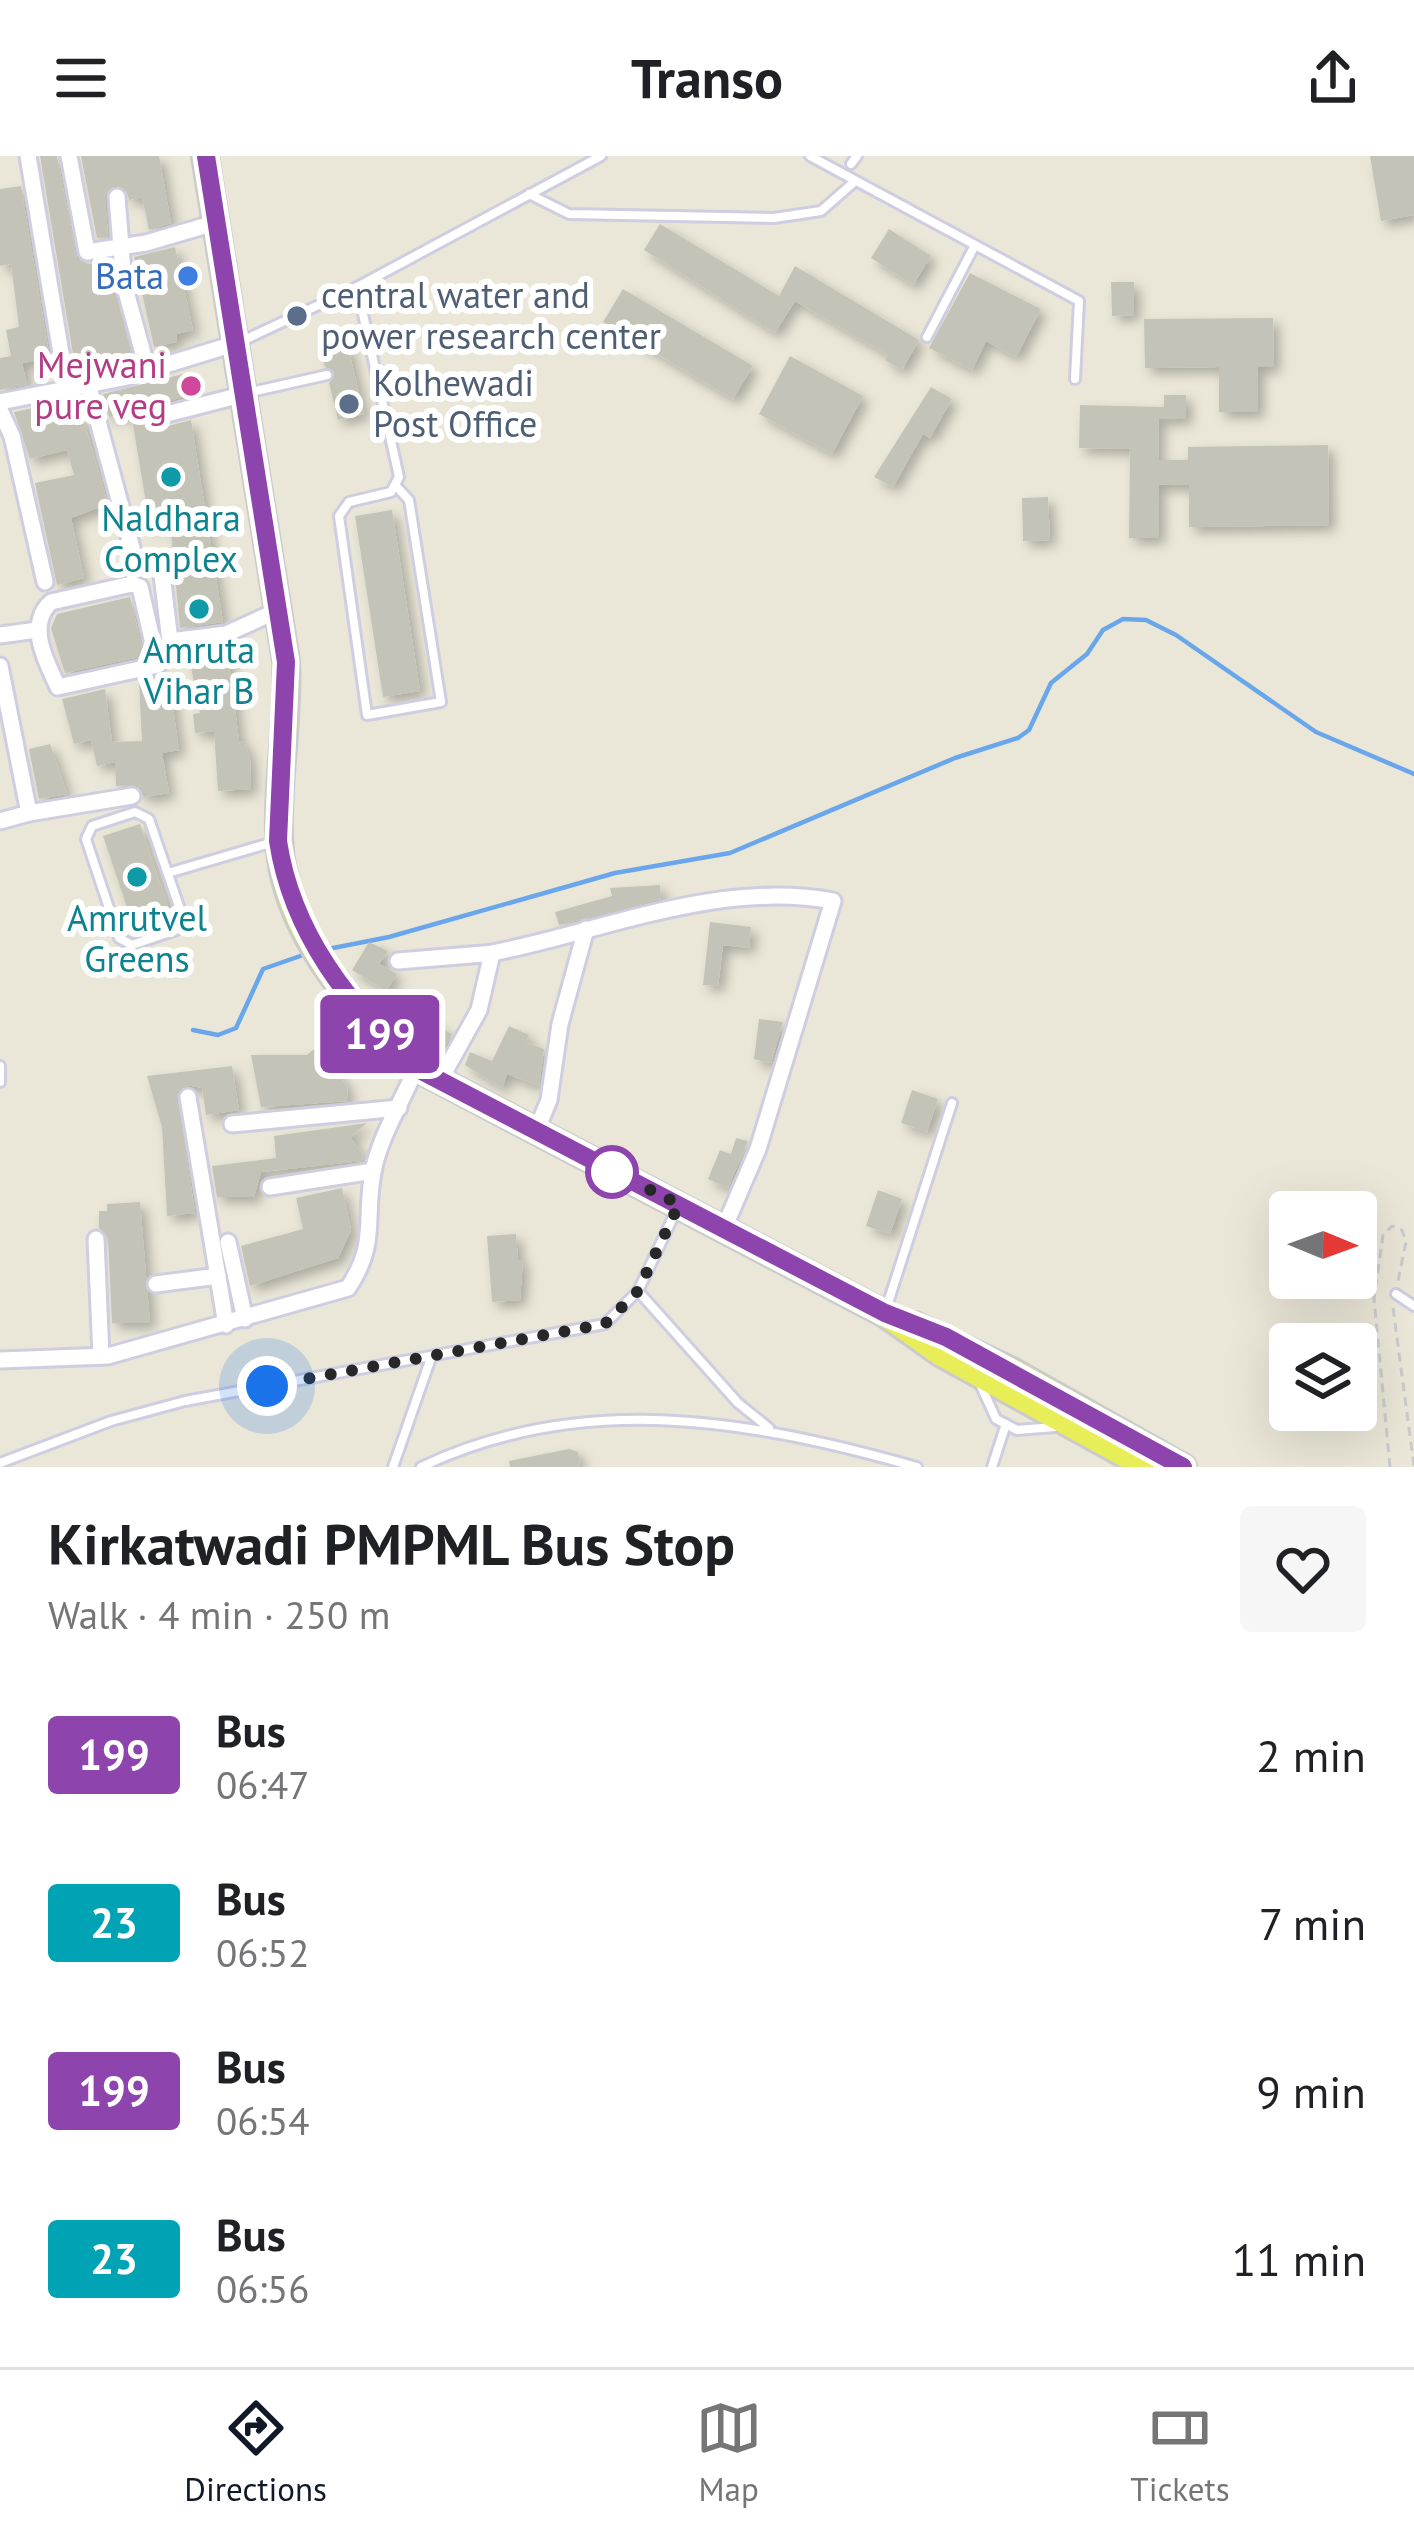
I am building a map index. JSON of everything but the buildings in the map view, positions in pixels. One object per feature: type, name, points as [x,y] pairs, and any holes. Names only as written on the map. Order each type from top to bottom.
[{"type":"main road","points":[[206,156],[279,610],[288,708],[278,841],[289,896],[336,982],[367,1022],[416,1068],[885,1313],[976,1373],[1147,1467]]},
{"type":"main road","points":[[885,1313],[946,1337],[1183,1467]]},
{"type":"street","points":[[28,156],[67,389]]},
{"type":"street","points":[[69,156],[87,252],[122,243],[146,243],[218,222]]},
{"type":"street","points":[[117,197],[124,284],[146,368]]},
{"type":"street","points":[[45,582],[12,436],[0,406],[237,343]]},
{"type":"street","points":[[88,384],[132,548]]},
{"type":"street","points":[[151,418],[245,394]]},
{"type":"street","points":[[162,575],[170,641],[226,634],[279,610]]},
{"type":"street","points":[[132,584],[140,587],[158,665],[58,687],[37,630],[41,611],[51,602],[132,584]]},
{"type":"street","points":[[0,635],[37,630]]},
{"type":"street","points":[[0,666],[29,813]]},
{"type":"street","points":[[0,821],[132,796]]},
{"type":"street","points":[[398,961],[495,953],[650,913],[788,892],[833,901],[758,1149],[724,1226]]},
{"type":"street","points":[[535,1134],[554,1082],[560,1024],[586,929]]},
{"type":"street","points":[[440,1080],[479,1010],[495,953]]},
{"type":"street","points":[[0,1360],[100,1356],[348,1288],[363,1265],[372,1235],[373,1171],[416,1068]]},
{"type":"street","points":[[188,1097],[226,1325]]},
{"type":"street","points":[[232,1124],[399,1108]]},
{"type":"street","points":[[270,1187],[373,1171]]},
{"type":"street","points":[[96,1239],[100,1356]]},
{"type":"street","points":[[228,1242],[245,1319]]},
{"type":"street","points":[[156,1284],[218,1276]]},
{"type":"lane","points":[[237,343],[357,287],[601,156]]},
{"type":"lane","points":[[809,156],[1079,301],[1075,379]]},
{"type":"lane","points":[[529,194],[569,214],[775,218],[821,211],[853,183]]},
{"type":"lane","points":[[927,337],[974,247]]},
{"type":"lane","points":[[357,287],[397,453],[396,486],[409,500],[441,702],[367,715],[339,516],[350,502],[384,495],[396,486]]},
{"type":"lane","points":[[245,394],[327,375]]},
{"type":"lane","points":[[144,812],[169,873],[181,926],[132,945],[124,942],[88,832],[92,826],[144,812]]},
{"type":"lane","points":[[169,873],[278,841]]},
{"type":"lane","points":[[0,1066],[0,1082]]},
{"type":"lane","points":[[885,1313],[952,1103]]},
{"type":"lane","points":[[0,1463],[111,1421],[185,1401],[605,1324],[638,1291],[679,1204]]},
{"type":"lane","points":[[638,1291],[738,1402],[772,1430]]},
{"type":"lane","points":[[1396,1294],[1414,1306]]},
{"type":"lane","points":[[393,1467],[431,1358]]},
{"type":"lane","points":[[976,1373],[996,1419],[1017,1430],[1069,1426]]},
{"type":"lane","points":[[724,1422],[738,1402]]},
{"type":"lane","points":[[422,1467],[471,1443],[524,1430],[620,1418],[724,1422],[917,1467]]},
{"type":"lane","points":[[992,1467],[1006,1424]]},
{"type":"path","points":[[1390,1467],[1374,1299],[1383,1235],[1392,1226],[1402,1230],[1406,1242],[1394,1328],[1414,1466]]},
{"type":"waterway","points":[[323,950],[389,937],[615,873],[730,853],[955,758],[1018,738],[1029,730],[1051,683],[1087,654],[1103,630],[1123,619],[1146,620],[1176,635],[1316,732],[1414,774]]},
{"type":"waterway","points":[[193,1030],[218,1035],[236,1028],[263,969],[306,954]]},
{"type":"bus line","name":"199","points":[[206,156],[286,662],[288,708],[278,841],[282,868],[289,896],[336,982],[367,1022],[416,1068],[885,1313],[946,1337],[1183,1467]]},
{"type":"place","name":"Bata","points":[[188,276]]},
{"type":"place","name":"central water and power research center","points":[[297,316]]},
{"type":"place","name":"Mejwani pure veg","points":[[191,386]]},
{"type":"place","name":"Kolhewadi Post Office","points":[[349,404]]},
{"type":"place","name":"Naldhara Complex","points":[[171,477]]},
{"type":"place","name":"Amruta Vihar B","points":[[199,609]]},
{"type":"place","name":"Amrutvel Greens","points":[[137,877]]},
{"type":"route","points":[[267,1386],[605,1324],[638,1291],[679,1204],[607,1169],[612,1172]]}]
